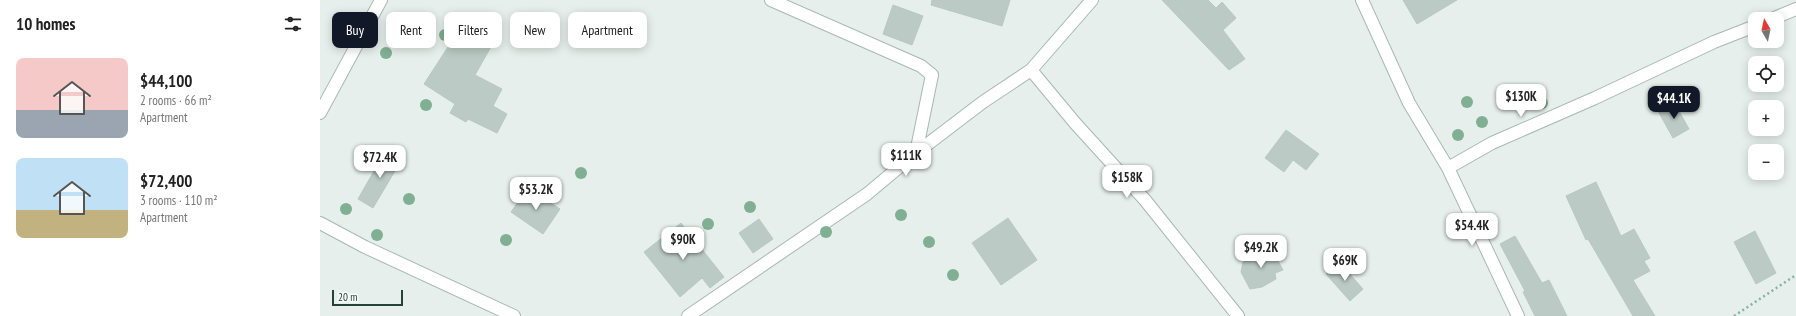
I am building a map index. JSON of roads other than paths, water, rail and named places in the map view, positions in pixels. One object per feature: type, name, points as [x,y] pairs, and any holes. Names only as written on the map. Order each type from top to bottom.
[{"type":"street","points":[[320,113],[381,0]]},
{"type":"street","points":[[771,0],[921,66],[932,75],[916,153]]},
{"type":"street","points":[[688,316],[867,194],[916,153],[983,102],[1032,70],[1092,0]]},
{"type":"street","points":[[1362,0],[1409,103],[1448,168],[1518,316]]},
{"type":"street","points":[[1784,14],[1796,9]]},
{"type":"street","points":[[1448,168],[1492,144],[1595,98],[1714,42],[1748,29]]},
{"type":"street","points":[[1032,70],[1075,123],[1145,200],[1238,316]]},
{"type":"street","points":[[320,223],[365,247],[514,316]]}]
